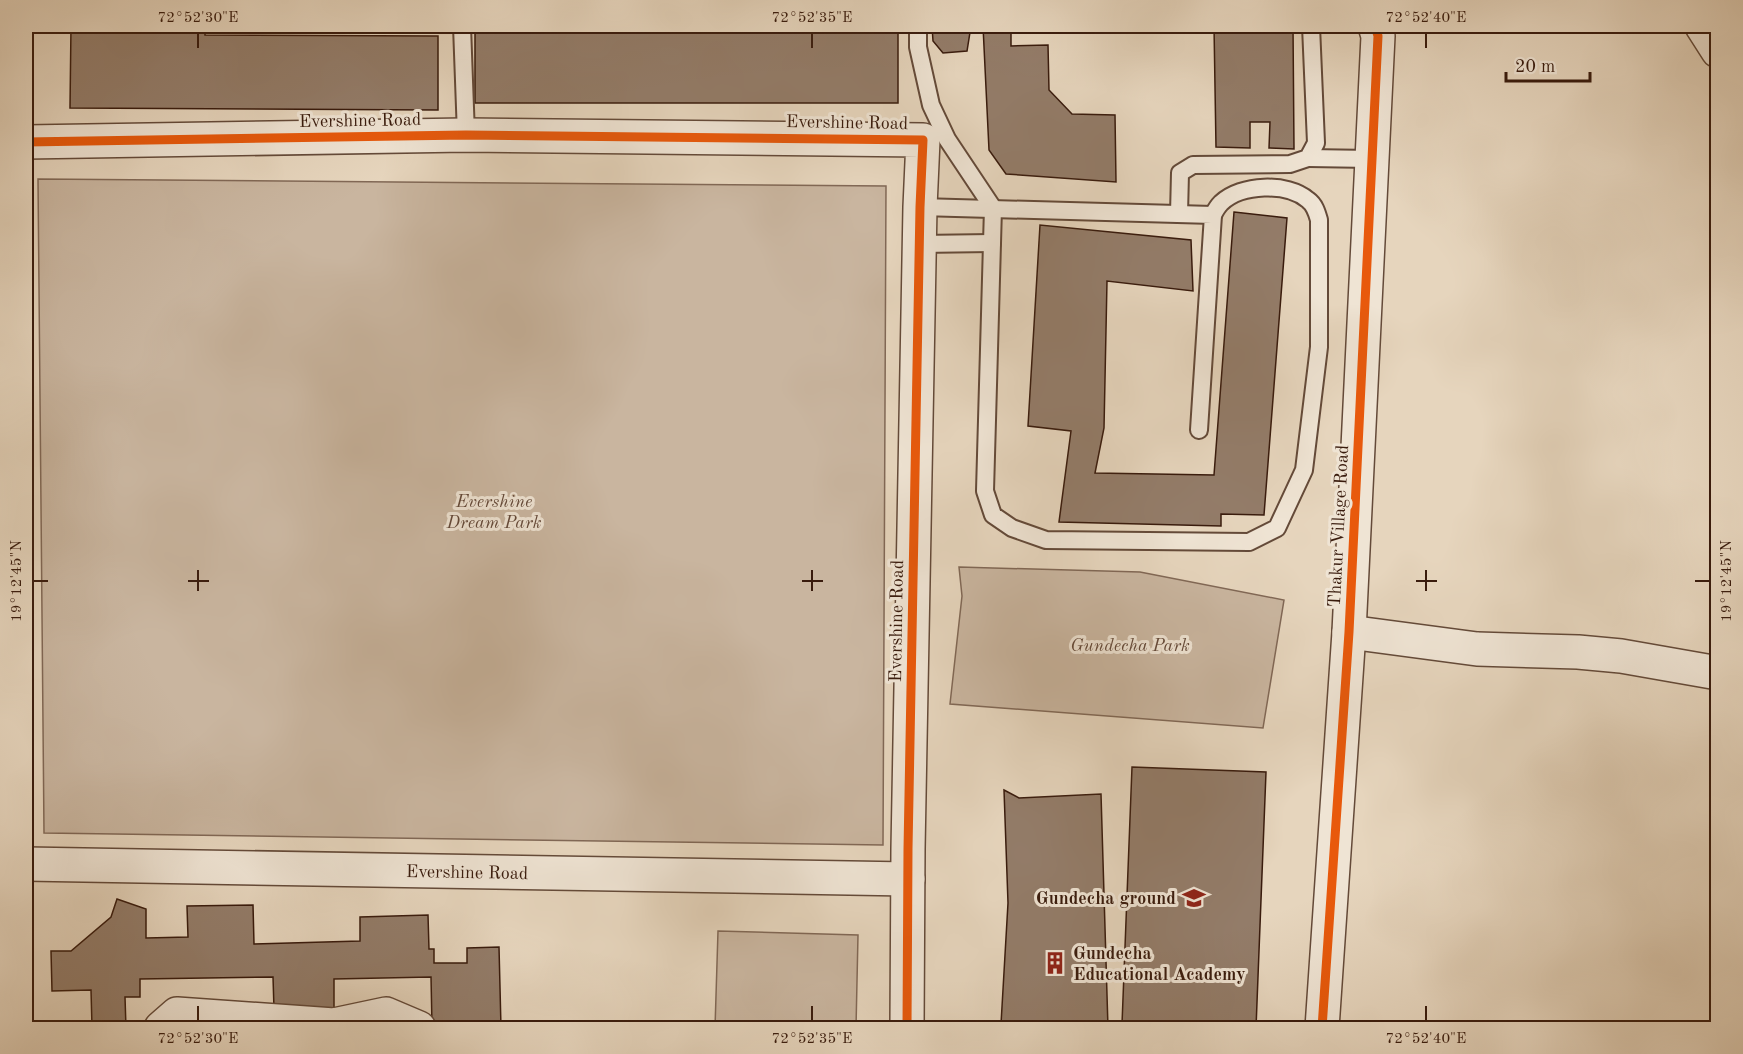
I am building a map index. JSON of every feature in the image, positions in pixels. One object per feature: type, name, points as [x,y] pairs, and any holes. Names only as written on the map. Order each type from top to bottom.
[{"type":"street","name":"Thakur Village Road","points":[[1322,1029],[1349,632],[1378,36],[1375,26]]},
{"type":"street","points":[[1702,26],[1718,51]]},
{"type":"street","name":"Evershine Road","points":[[26,142],[466,135],[923,140],[919,244],[907,1029]]},
{"type":"street","points":[[1349,632],[1477,649],[1578,652],[1621,656],[1718,673]]},
{"type":"street","name":"Evershine Road","points":[[26,864],[908,879]]},
{"type":"street","points":[[161,1029],[177,1014],[334,1027],[386,1014],[419,1029]]},
{"type":"lane","points":[[462,26],[466,135]]},
{"type":"lane","points":[[918,26],[918,47],[931,105],[946,139],[993,208],[985,491],[993,515],[1012,528],[1046,540],[1249,542],[1277,528],[1304,470],[1319,346],[1319,220],[1316,209],[1308,200],[1288,190],[1267,188],[1246,190],[1230,197],[1220,204],[1213,215],[1199,430]]},
{"type":"lane","points":[[1308,158],[1316,143],[1311,26]]},
{"type":"lane","points":[[1179,214],[1180,173],[1193,165],[1290,164],[1308,158],[1372,159]]},
{"type":"lane","points":[[920,207],[1213,215]]},
{"type":"lane","points":[[919,244],[992,243]]},
{"type":"green space","name":"Evershine Dream Park","points":[[38,179],[886,186],[883,845],[44,833]]},
{"type":"green space","name":"Gundecha Park","points":[[959,567],[1140,572],[1284,600],[1263,728],[950,704],[962,596]]},
{"type":"green space","points":[[718,931],[858,935],[856,1028],[715,1028]]},
{"type":"building","points":[[71,26],[205,26],[205,35],[438,36],[438,110],[70,108]]},
{"type":"building","points":[[475,26],[898,26],[898,103],[475,103]]},
{"type":"building","points":[[932,26],[971,26],[967,51],[943,53],[933,41]]},
{"type":"building","points":[[983,26],[1011,26],[1011,46],[1048,45],[1049,90],[1072,114],[1115,115],[1116,182],[1006,174],[989,150]]},
{"type":"building","points":[[1214,26],[1293,26],[1294,149],[1269,148],[1270,122],[1250,122],[1250,148],[1216,147]]},
{"type":"building","points":[[1234,212],[1287,218],[1264,515],[1221,514],[1221,526],[1059,522],[1071,431],[1028,426],[1040,225],[1191,240],[1193,291],[1107,281],[1104,428],[1095,473],[1214,475]]},
{"type":"building","name":"Gundecha ground","points":[[1132,767],[1266,772],[1256,1028],[1122,1024]]},
{"type":"building","name":"Gundecha Educational Academy","points":[[1004,790],[1019,798],[1101,794],[1108,1028],[1058,1023],[1001,1024],[1008,903]]},
{"type":"building","points":[[117,899],[146,909],[146,938],[188,937],[187,906],[253,905],[254,944],[360,941],[360,917],[428,915],[429,949],[434,949],[434,963],[467,963],[467,948],[499,947],[501,1028],[432,1026],[431,977],[334,979],[334,1008],[274,1009],[273,977],[140,979],[140,997],[125,997],[126,1028],[57,1028],[92,1027],[91,990],[52,991],[51,951],[71,951],[111,917]]},
{"type":"cycle path","points":[[1322,1028],[1349,632],[1378,36],[1375,26]]},
{"type":"cycle path","points":[[26,142],[466,135],[923,140],[908,849],[907,1028]]},
{"type":"place","name":"Gundecha ground","points":[[1194,898]]},
{"type":"place","name":"Gundecha Educational Academy","points":[[1055,963]]}]
